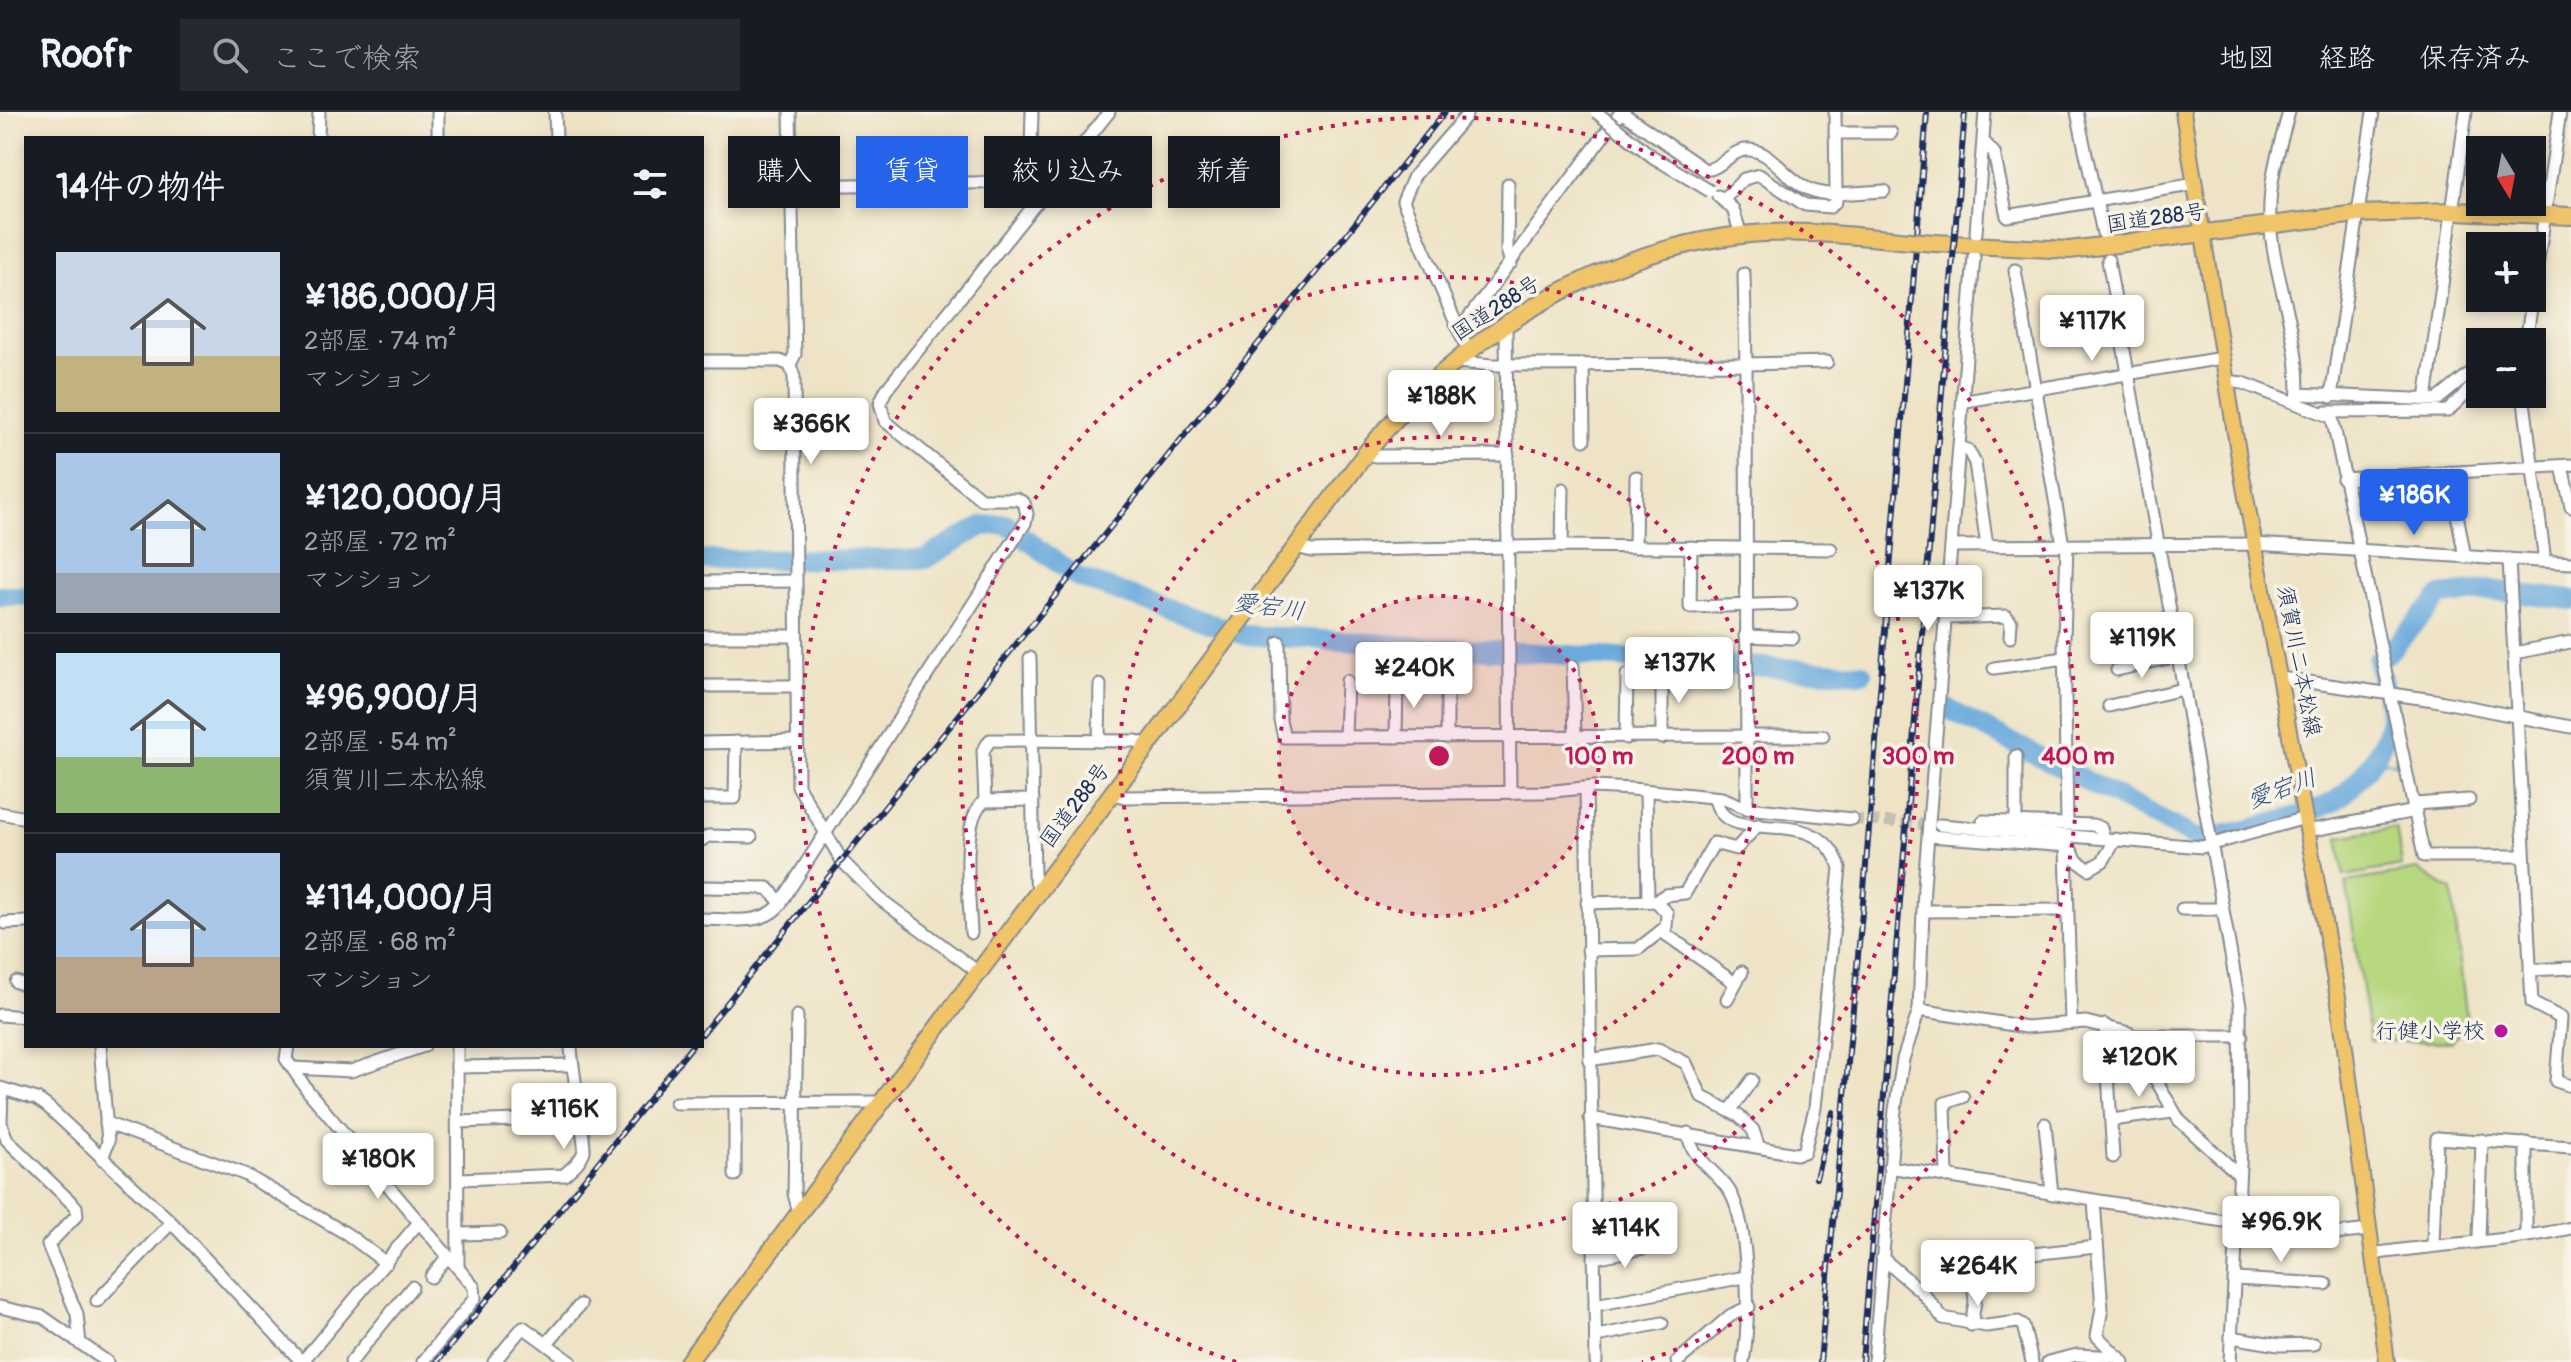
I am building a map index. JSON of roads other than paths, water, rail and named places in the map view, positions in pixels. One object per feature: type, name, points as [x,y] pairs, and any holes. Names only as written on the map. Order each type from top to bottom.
[{"type":"highway","name":"国道288号","points":[[688,1362],[1366,453],[1416,395],[1461,356],[1506,324],[1572,287],[1614,269],[1654,254],[1741,235],[1803,232],[2069,250],[2357,214],[2466,211]]},
{"type":"highway","name":"国道288号","points":[[2546,214],[2571,216]]},
{"type":"main road","name":"須賀川二本松線","points":[[2183,112],[2254,544],[2339,1003],[2387,1362]]},
{"type":"street","points":[[318,136],[319,112]]},
{"type":"street","points":[[438,112],[438,136]]},
{"type":"street","points":[[555,112],[556,136]]},
{"type":"street","points":[[790,112],[790,136]]},
{"type":"street","points":[[1031,136],[1032,112]]},
{"type":"street","points":[[1090,136],[1109,112]]},
{"type":"street","points":[[1596,112],[1653,157],[1723,200],[1733,209],[1741,235]]},
{"type":"street","points":[[1459,331],[1621,112],[1705,170],[1738,152],[1751,150],[1765,156],[1806,190],[1818,194],[1884,191]]},
{"type":"street","points":[[1723,200],[1744,179],[1754,175],[1765,177],[1805,205],[1830,207],[1836,201],[1835,112]]},
{"type":"street","points":[[1976,233],[1985,112]]},
{"type":"street","points":[[2077,112],[2103,233]]},
{"type":"street","points":[[2289,112],[2269,188],[2270,225],[2295,334],[2298,399]]},
{"type":"street","points":[[2331,397],[2373,112]]},
{"type":"street","points":[[2426,400],[2466,112]]},
{"type":"street","points":[[2546,214],[2560,112]]},
{"type":"street","points":[[1466,116],[1414,176],[1403,201],[1459,331],[1461,356],[1508,365],[1827,362]]},
{"type":"street","points":[[1835,133],[1891,133]]},
{"type":"street","points":[[1984,142],[1994,153],[2007,216],[2196,184]]},
{"type":"street","points":[[840,185],[984,183]]},
{"type":"street","points":[[1508,184],[1507,250],[1511,263]]},
{"type":"street","points":[[792,208],[795,354],[790,365],[794,377],[794,636],[798,786],[842,861],[880,899],[978,972]]},
{"type":"street","points":[[704,919],[764,918],[781,903],[968,605],[1025,523],[1027,510],[1024,503],[1017,499],[981,499],[885,421],[880,403],[886,390],[1033,208]]},
{"type":"street","points":[[2528,328],[2546,216]]},
{"type":"street","points":[[1874,1362],[1889,1167],[1903,1059],[1919,1010],[1929,836],[1935,822],[1974,257]]},
{"type":"street","points":[[2108,260],[2209,846],[2240,1006],[2239,1175],[2230,1362]]},
{"type":"street","points":[[2015,270],[2065,545],[2066,910],[2071,1022]]},
{"type":"street","points":[[1744,274],[1747,808]]},
{"type":"street","points":[[1506,324],[1510,792]]},
{"type":"street","points":[[1966,401],[2222,358]]},
{"type":"street","points":[[704,361],[780,361],[790,365]]},
{"type":"street","points":[[1583,364],[1584,440]]},
{"type":"street","points":[[2298,399],[2426,400],[2445,397],[2466,377]]},
{"type":"street","points":[[2226,381],[2298,399],[2332,417],[2426,857],[2523,856]]},
{"type":"street","points":[[2326,412],[2448,411],[2466,393]]},
{"type":"street","points":[[2525,408],[2544,554],[2542,561]]},
{"type":"street","points":[[1961,448],[1968,450],[1975,463],[1987,546]]},
{"type":"street","points":[[1366,453],[1375,456],[1508,455]]},
{"type":"street","points":[[2343,479],[2567,465],[2571,507]]},
{"type":"street","points":[[2449,472],[2465,557]]},
{"type":"street","points":[[1635,547],[1636,477]]},
{"type":"street","points":[[1562,546],[1563,489]]},
{"type":"street","points":[[1952,546],[2254,544],[2571,563]]},
{"type":"street","points":[[1296,547],[1312,551],[1562,546],[1831,549]]},
{"type":"street","points":[[1691,547],[1690,607],[1791,604]]},
{"type":"street","points":[[2509,559],[2532,1003],[2557,1015],[2566,1028],[2556,1081],[2571,1086]]},
{"type":"street","points":[[704,582],[794,581]]},
{"type":"street","points":[[1947,618],[2006,616],[2011,622],[2010,637]]},
{"type":"street","points":[[704,636],[794,636]]},
{"type":"street","points":[[1745,636],[1793,638]]},
{"type":"street","points":[[1279,642],[1282,735],[1575,738],[1823,736]]},
{"type":"street","points":[[2514,653],[2570,644]]},
{"type":"street","points":[[2117,670],[2177,656]]},
{"type":"street","points":[[1030,658],[1034,875],[1039,890]]},
{"type":"street","points":[[1994,668],[2065,658]]},
{"type":"street","points":[[1573,666],[1575,738]]},
{"type":"street","points":[[1662,671],[1662,738]]},
{"type":"street","points":[[1626,738],[1627,675]]},
{"type":"street","points":[[2280,678],[2515,714],[2571,727]]},
{"type":"street","points":[[1345,737],[1347,681]]},
{"type":"street","points":[[1396,737],[1397,683]]},
{"type":"street","points":[[1099,741],[1100,685]]},
{"type":"street","points":[[704,686],[795,686]]},
{"type":"street","points":[[1447,688],[1447,737]]},
{"type":"street","points":[[2109,706],[2183,689]]},
{"type":"street","points":[[985,801],[983,751],[987,742],[994,739],[1136,741],[1149,745]]},
{"type":"street","points":[[704,743],[796,741]]},
{"type":"street","points":[[704,798],[735,798],[736,742]]},
{"type":"street","points":[[2016,756],[2016,822]]},
{"type":"street","points":[[1112,794],[1125,797],[1226,797],[1586,789],[1646,791],[1715,798],[1747,808],[1852,819]]},
{"type":"street","points":[[1586,789],[1596,1362]]},
{"type":"street","points":[[1588,950],[1633,950],[1666,927],[1667,913],[1652,901],[1646,791]]},
{"type":"street","points":[[1590,1118],[1800,1154],[1808,1145],[1840,876],[1834,851],[1824,840],[1804,831],[1722,818],[1715,798]]},
{"type":"street","points":[[971,933],[969,839],[974,811],[985,801],[1033,800]]},
{"type":"street","points":[[1929,836],[2110,838],[2209,846],[2306,824],[2469,800]]},
{"type":"street","points":[[0,813],[24,818]]},
{"type":"street","points":[[1935,822],[2068,837]]},
{"type":"street","points":[[1935,822],[2016,822],[2068,837]]},
{"type":"street","points":[[1587,903],[1652,901],[1665,895],[1685,893],[1714,843],[1736,849],[1758,825]]},
{"type":"street","points":[[704,839],[708,836],[751,837]]},
{"type":"street","points":[[2068,837],[2077,861],[2089,869],[2103,861],[2110,838]]},
{"type":"street","points":[[704,887],[768,888],[781,903]]},
{"type":"street","points":[[2182,909],[2221,909]]},
{"type":"street","points":[[1924,911],[2066,910]]},
{"type":"street","points":[[5,923],[24,922]]},
{"type":"street","points":[[1661,931],[1735,983]]},
{"type":"street","points":[[2530,970],[2571,968]]},
{"type":"street","points":[[1727,999],[1742,972]]},
{"type":"street","points":[[1919,1010],[2026,1027],[2071,1022],[2105,1025],[2134,1036],[2242,1036]]},
{"type":"street","points":[[0,1015],[24,1017]]},
{"type":"street","points":[[797,1016],[794,1194],[799,1212]]},
{"type":"street","points":[[2105,1025],[2113,1157]]},
{"type":"street","points":[[2134,1036],[2173,1112],[2185,1127],[2239,1175]]},
{"type":"street","points":[[100,1048],[108,1142],[102,1159]]},
{"type":"street","points":[[288,1048],[286,1059],[346,1137],[474,1287],[475,1298],[423,1362]]},
{"type":"street","points":[[293,1068],[351,1071],[418,1048]]},
{"type":"street","points":[[457,1048],[458,1268]]},
{"type":"street","points":[[459,1179],[564,1175],[584,1151],[586,1142],[578,1118],[571,1048]]},
{"type":"street","points":[[1589,1060],[1658,1049],[1666,1052],[1689,1066],[1702,1097],[1730,1111],[1753,1130],[1758,1145]]},
{"type":"street","points":[[457,1067],[572,1065]]},
{"type":"street","points":[[1730,1111],[1752,1080]]},
{"type":"street","points":[[80,1344],[77,1314],[48,1245],[77,1215],[76,1207],[7,1140],[1,1123],[1,1089],[42,1102],[171,1223],[302,1362],[419,1222]]},
{"type":"street","points":[[1947,1177],[1945,1103],[1963,1097]]},
{"type":"street","points":[[676,1103],[880,1102]]},
{"type":"street","points":[[735,1104],[735,1175]]},
{"type":"street","points":[[2111,1120],[2173,1112]]},
{"type":"street","points":[[458,1122],[578,1118]]},
{"type":"street","points":[[106,1123],[244,1174],[347,1234],[386,1263]]},
{"type":"street","points":[[2045,1124],[2052,1194]]},
{"type":"street","points":[[1688,1133],[1692,1147],[1719,1177],[1735,1203],[1749,1307],[1743,1362]]},
{"type":"street","points":[[2433,1244],[2435,1141],[2440,1137],[2571,1147]]},
{"type":"street","points":[[2479,1240],[2482,1140]]},
{"type":"street","points":[[2526,1143],[2526,1236]]},
{"type":"street","points":[[1889,1167],[2316,1236],[2370,1230]]},
{"type":"street","points":[[2094,1201],[2102,1308],[2097,1336],[2121,1359]]},
{"type":"street","points":[[97,1301],[171,1223]]},
{"type":"street","points":[[2373,1254],[2571,1228]]},
{"type":"street","points":[[460,1234],[500,1233]]},
{"type":"street","points":[[1594,1258],[1649,1247]]},
{"type":"street","points":[[1971,1325],[1975,1302],[1972,1268],[1978,1260],[2096,1247]]},
{"type":"street","points":[[431,1277],[448,1256]]},
{"type":"street","points":[[1882,1258],[1921,1291],[1943,1318],[1971,1325],[2018,1322],[2023,1325],[2032,1362]]},
{"type":"street","points":[[1595,1305],[1745,1277]]},
{"type":"street","points":[[2235,1279],[2326,1284]]},
{"type":"street","points":[[351,1362],[412,1287]]},
{"type":"street","points":[[547,1343],[580,1305]]},
{"type":"street","points":[[0,1307],[43,1317],[107,1362]]},
{"type":"street","points":[[1677,1362],[1731,1315],[1749,1307]]},
{"type":"street","points":[[1597,1336],[1662,1323]]},
{"type":"street","points":[[494,1362],[523,1327],[571,1362]]},
{"type":"street","points":[[2231,1337],[2279,1345],[2314,1344]]},
{"type":"street","points":[[2048,1362],[2077,1355],[2121,1359]]},
{"type":"waterway","name":"愛宕川","points":[[704,560],[925,559],[982,526],[1006,524],[1078,578],[1244,635],[1862,673]]},
{"type":"waterway","name":"愛宕川","points":[[1948,709],[2196,838],[2227,834],[2312,811],[2339,798],[2354,784],[2375,756],[2388,727],[2388,702],[2377,660],[2388,653],[2441,596],[2491,590],[2571,600]]},
{"type":"waterway","name":"愛宕川","points":[[0,596],[24,596]]},
{"type":"waterway","points":[[2371,758],[2395,763]]},
{"type":"tunnel","points":[[1852,819],[1935,825]]},
{"type":"railway","points":[[704,1032],[1445,112]]},
{"type":"railway","points":[[1820,1362],[1863,902],[1927,112]]},
{"type":"railway","points":[[1862,1362],[1965,112]]},
{"type":"railway","points":[[437,1362],[690,1048]]},
{"type":"railway","points":[[1816,1178],[1833,1112]]},
{"type":"place","name":"行健小学校","points":[[2501,1031]]}]
